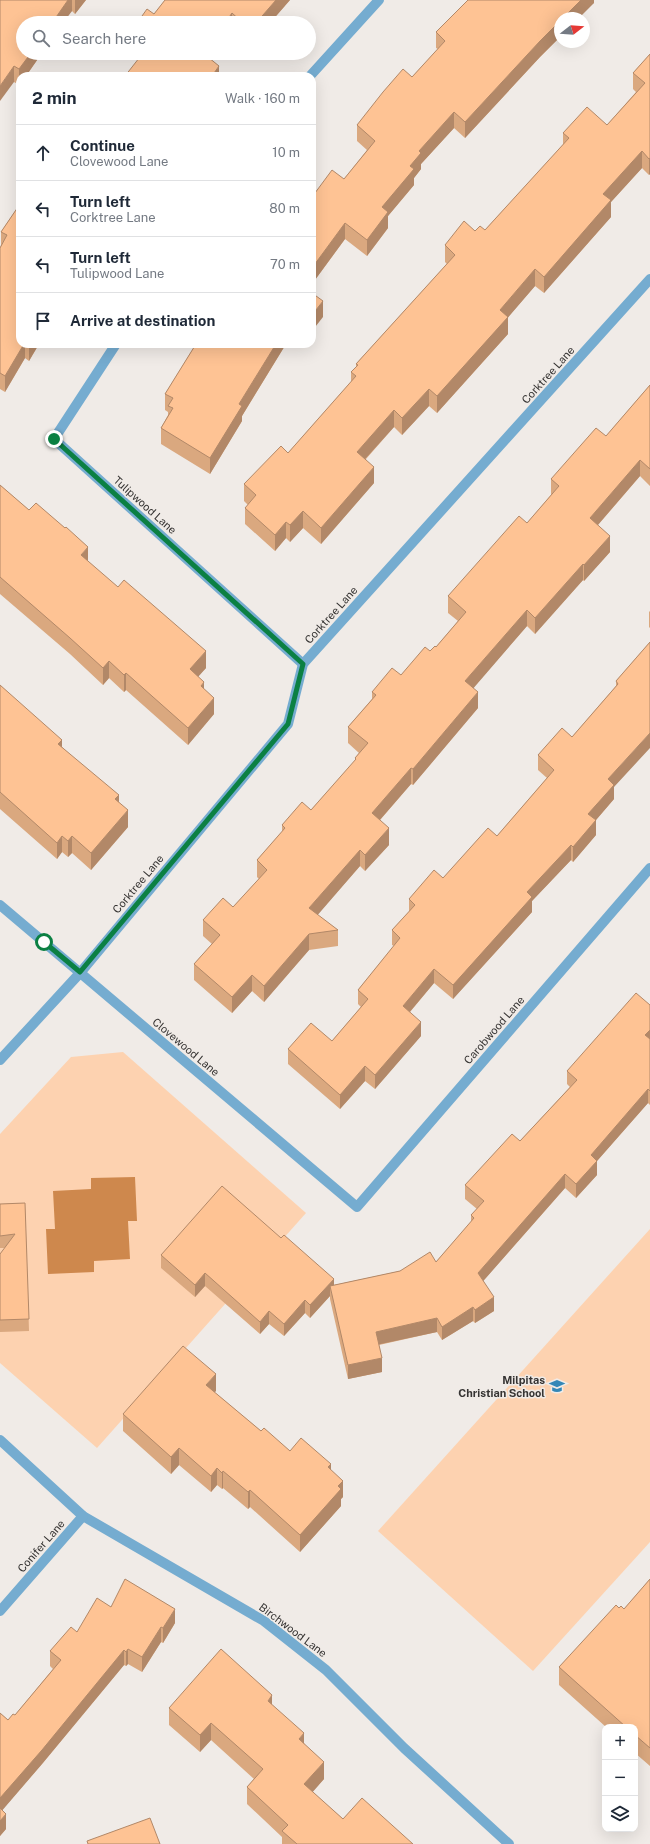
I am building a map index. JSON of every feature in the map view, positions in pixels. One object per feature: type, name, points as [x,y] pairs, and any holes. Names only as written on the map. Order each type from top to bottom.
[{"type":"street","points":[[314,72],[379,0]]},
{"type":"street","name":"Corktree Lane","points":[[0,1060],[80,972],[288,724],[303,664],[650,279]]},
{"type":"street","name":"Tulipwood Lane","points":[[113,348],[54,439],[303,664]]},
{"type":"street","name":"Carobwood Lane","points":[[357,1207],[650,868]]},
{"type":"street","name":"Clovewood Lane","points":[[0,905],[357,1207]]},
{"type":"street","name":"Birchwood Lane","points":[[0,1440],[83,1516],[264,1621],[326,1670],[404,1748],[509,1844]]},
{"type":"street","name":"Conifer Lane","points":[[0,1611],[83,1516]]},
{"type":"shaded area","points":[[123,1052],[306,1213],[97,1448],[0,1363],[0,1134],[71,1057]]},
{"type":"shaded area","points":[[135,1177],[137,1221],[128,1221],[130,1259],[94,1261],[94,1272],[48,1274],[46,1229],[55,1229],[53,1191],[91,1189],[91,1178]]},
{"type":"shaded area","points":[[650,1229],[650,1542],[533,1671],[378,1531]]},
{"type":"building","points":[[0,0],[68,0],[57,16],[16,16],[16,60],[26,60],[19,69],[14,66],[0,86]]},
{"type":"building","points":[[165,0],[276,0],[262,16],[235,16],[232,13],[230,16],[142,16],[147,9],[154,14]]},
{"type":"building","points":[[468,0],[581,0],[569,12],[554,12],[554,27],[465,122],[454,112],[419,151],[421,153],[410,166],[414,169],[382,207],[388,212],[367,240],[345,223],[316,263],[316,192],[332,170],[344,179],[375,141],[357,125],[383,92],[403,69],[412,77],[445,41],[436,32]]},
{"type":"building","points":[[650,54],[650,158],[649,159],[642,151],[603,194],[611,200],[544,277],[535,269],[500,310],[508,317],[437,396],[429,389],[402,418],[394,410],[357,452],[374,467],[321,528],[303,511],[290,525],[286,522],[275,535],[245,508],[256,495],[244,484],[281,446],[288,453],[356,376],[351,372],[358,365],[356,364],[455,255],[445,245],[464,221],[475,231],[480,226],[485,230],[569,138],[563,133],[587,107],[607,125],[645,83],[633,73]]},
{"type":"building","points":[[138,60],[212,60],[219,66],[215,72],[128,72]]},
{"type":"building","points":[[16,210],[16,348],[22,348],[5,376],[0,373],[0,248],[7,235],[1,232]]},
{"type":"building","points":[[316,296],[323,301],[316,310]]},
{"type":"building","points":[[194,348],[274,348],[239,404],[242,406],[210,458],[161,428],[173,408],[168,406],[173,398],[165,394]]},
{"type":"building","points":[[650,385],[650,469],[640,460],[590,518],[610,536],[535,618],[527,610],[465,681],[478,692],[413,769],[411,768],[372,813],[389,828],[365,855],[360,850],[309,908],[338,930],[309,934],[264,986],[252,975],[232,997],[194,964],[220,935],[203,920],[223,898],[233,907],[267,870],[257,860],[285,828],[282,825],[302,802],[311,810],[356,759],[355,758],[368,743],[348,727],[376,695],[372,692],[392,668],[401,675],[425,647],[430,651],[435,646],[436,647],[466,612],[448,596],[519,516],[527,523],[559,486],[551,479],[596,428],[606,436]]},
{"type":"building","points":[[0,485],[29,510],[36,503],[65,528],[66,527],[88,547],[81,555],[118,587],[124,580],[206,651],[190,669],[204,682],[201,686],[214,698],[188,728],[126,673],[124,675],[109,661],[103,668],[0,577]]},
{"type":"building","points":[[650,642],[650,733],[608,779],[614,785],[588,814],[596,820],[573,847],[571,845],[527,892],[532,897],[453,985],[434,969],[403,1006],[421,1022],[375,1075],[365,1066],[340,1095],[288,1049],[311,1023],[332,1041],[368,999],[358,990],[400,938],[392,930],[415,905],[409,899],[434,870],[443,878],[488,828],[497,836],[554,770],[538,755],[562,728],[572,737],[618,684],[616,681]]},
{"type":"building","points":[[0,685],[62,740],[58,744],[119,795],[115,799],[128,810],[91,853],[72,836],[68,841],[62,836],[57,843],[0,792]]},
{"type":"building","points":[[636,993],[650,1005],[650,1030],[645,1035],[650,1039],[650,1091],[648,1089],[591,1155],[597,1161],[576,1184],[565,1174],[478,1273],[494,1297],[475,1310],[473,1307],[442,1327],[437,1318],[376,1332],[382,1358],[348,1365],[330,1286],[400,1271],[430,1252],[436,1262],[474,1218],[471,1215],[484,1201],[465,1185],[512,1134],[520,1141],[577,1080],[567,1071]]},
{"type":"building","points":[[222,1186],[281,1238],[284,1235],[334,1279],[310,1305],[305,1300],[284,1324],[269,1311],[260,1322],[205,1273],[195,1285],[161,1255]]},
{"type":"building","points":[[25,1203],[29,1319],[0,1320],[0,1254],[15,1234],[0,1236],[0,1204]]},
{"type":"building","points":[[183,1346],[216,1374],[206,1385],[261,1431],[264,1428],[290,1451],[301,1438],[331,1464],[328,1467],[343,1481],[338,1486],[341,1489],[300,1535],[250,1490],[248,1492],[223,1471],[222,1473],[217,1468],[211,1476],[179,1448],[171,1457],[123,1414]]},
{"type":"building","points":[[125,1579],[175,1609],[163,1628],[161,1627],[142,1657],[128,1649],[126,1652],[124,1650],[42,1750],[0,1798],[0,1713],[8,1720],[13,1714],[15,1715],[61,1660],[50,1651],[71,1627],[77,1632],[97,1598],[111,1607]]},
{"type":"building","points":[[650,1579],[650,1748],[638,1738],[638,1724],[623,1724],[559,1667],[616,1605],[619,1608],[621,1606],[624,1609]]},
{"type":"building","points":[[221,1649],[272,1695],[268,1701],[304,1733],[299,1739],[324,1762],[304,1784],[343,1819],[362,1798],[413,1844],[297,1844],[282,1831],[288,1825],[247,1787],[263,1769],[211,1723],[200,1735],[169,1708]]},
{"type":"building","points":[[0,1808],[6,1814],[0,1821]]},
{"type":"building","points":[[150,1818],[160,1844],[88,1844],[87,1841]]},
{"type":"place","name":"Milpitas Christian School","points":[[557,1386]]},
{"type":"route","points":[[44,942],[80,972],[288,724],[303,664],[54,439]]}]
